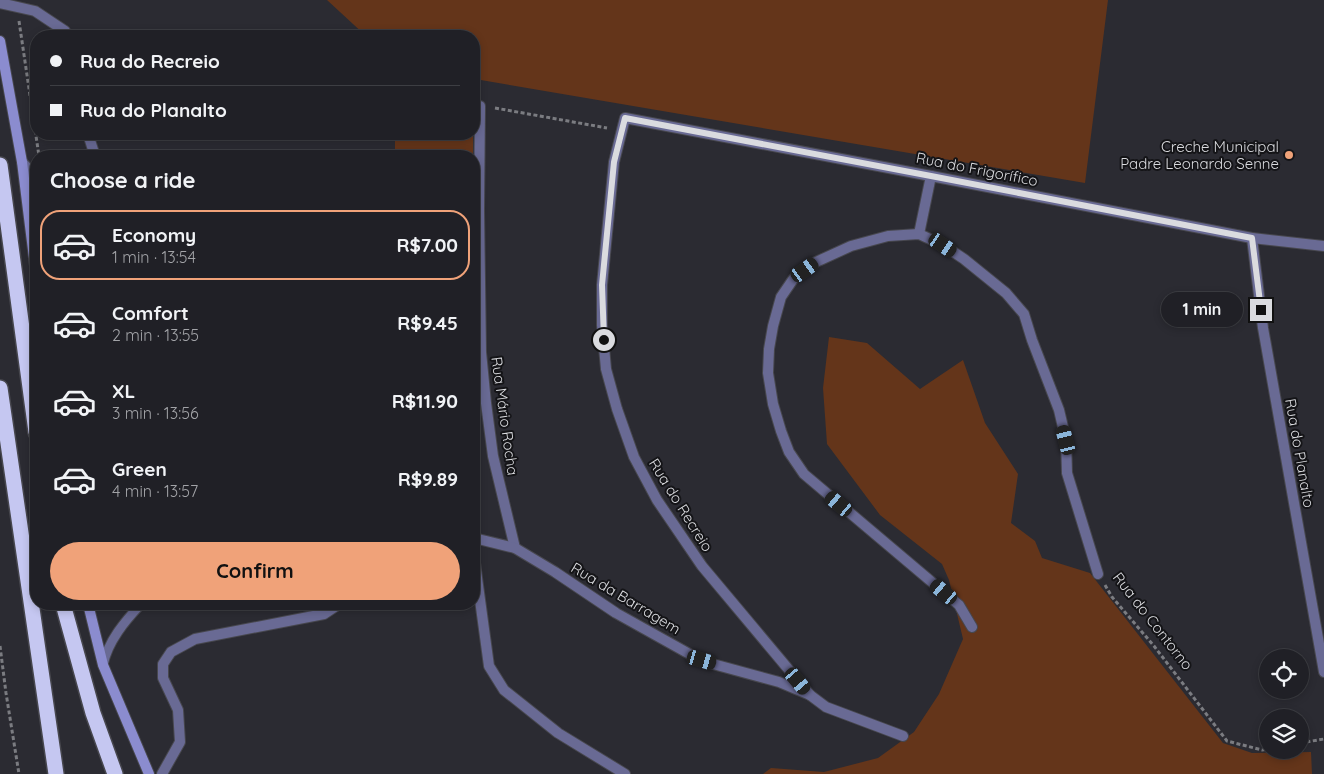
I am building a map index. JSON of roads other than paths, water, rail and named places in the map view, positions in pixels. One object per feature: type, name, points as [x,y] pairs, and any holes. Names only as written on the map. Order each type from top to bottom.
[{"type":"highway","points":[[0,165],[30,388]]},
{"type":"highway","points":[[0,388],[30,597]]},
{"type":"highway","points":[[32,610],[56,774]]},
{"type":"highway","points":[[66,610],[92,712],[115,774]]},
{"type":"street","points":[[0,3],[34,10],[61,30]]},
{"type":"street","points":[[0,41],[22,162],[30,220]]},
{"type":"street","name":"Rua do Recreio","points":[[625,118],[614,162],[602,285],[602,325],[606,369],[616,409],[634,456],[668,517],[702,566],[810,695]]},
{"type":"street","name":"Rua do Frigorífico","points":[[625,118],[1252,238],[1324,246]]},
{"type":"street","points":[[22,162],[30,171]]},
{"type":"street","points":[[919,234],[931,176]]},
{"type":"street","name":"Rua do Contorno","points":[[972,627],[959,605],[804,474],[789,452],[773,404],[768,373],[769,349],[781,297],[794,278],[816,262],[851,246],[888,236],[919,234],[943,245],[964,259],[1006,293],[1024,314],[1059,410],[1066,440],[1067,473],[1098,574]]},
{"type":"street","name":"Rua do Planalto","points":[[1252,238],[1263,328],[1324,672]]},
{"type":"street","name":"Rua Mário Rocha","points":[[480,281],[481,352],[486,403],[493,456],[514,548]]},
{"type":"street","name":"Rua da Barragem","points":[[480,540],[514,548],[555,572],[616,613],[702,660],[779,682],[810,695],[826,707],[903,736]]},
{"type":"street","points":[[480,600],[489,666],[504,690],[558,733],[625,774]]},
{"type":"street","points":[[89,610],[103,665],[149,774]]},
{"type":"street","points":[[162,774],[180,742],[178,710],[163,678],[163,664],[171,652],[195,639],[324,614],[330,610]]},
{"type":"lane","points":[[103,665],[105,655],[112,641],[135,610]]},
{"type":"place","name":"Creche Municipal Padre Leonardo Senne","points":[[1289,155]]}]
